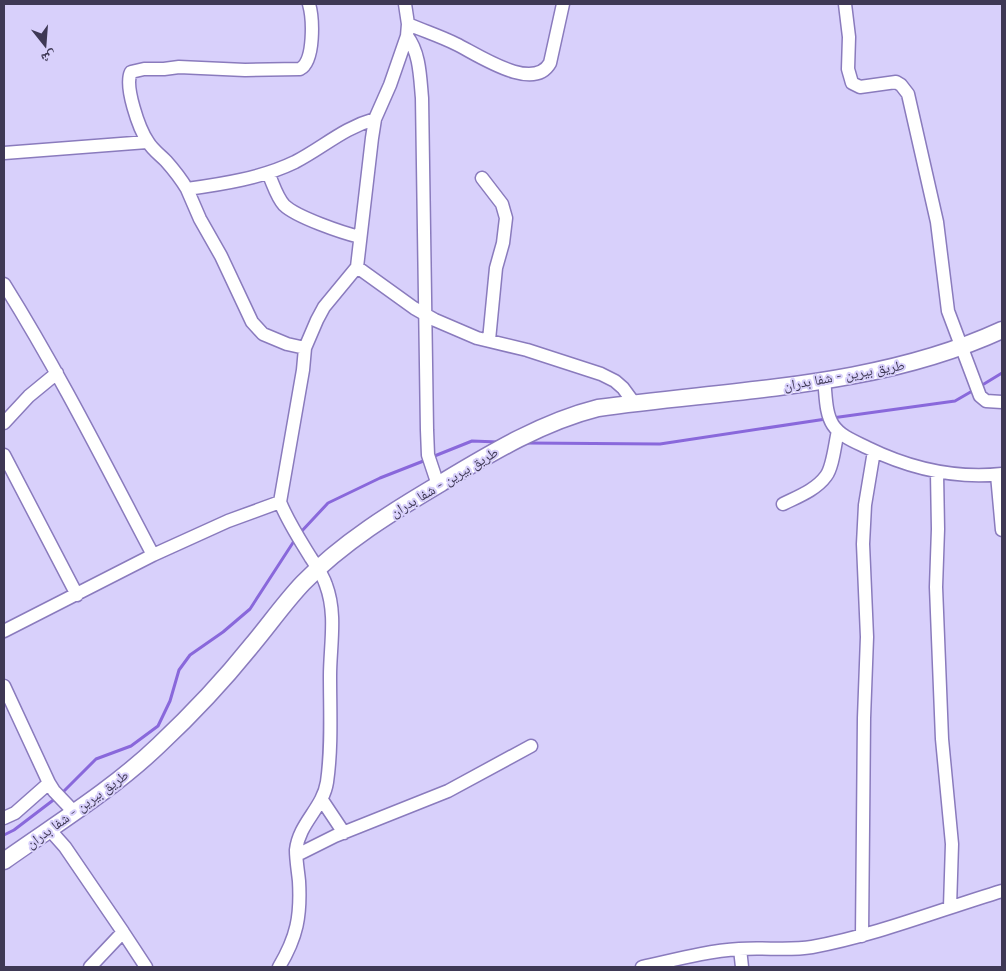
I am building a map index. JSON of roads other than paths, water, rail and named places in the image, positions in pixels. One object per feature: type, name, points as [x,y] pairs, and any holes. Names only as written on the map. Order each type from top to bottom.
[{"type":"main road","name":"طريق بيرين - شفا بدران","points":[[4,861],[112,786],[169,736],[227,674],[279,611],[318,569],[367,529],[477,461],[572,414],[634,403],[797,385],[889,368],[932,357],[1002,330]]},
{"type":"street","points":[[305,348],[287,344],[263,334],[255,326],[221,256],[200,219],[187,189],[177,174],[147,142],[130,92],[130,75],[131,72],[144,69],[164,70],[179,67],[254,70],[300,69],[306,64],[310,51],[312,22],[309,4]]},
{"type":"street","points":[[405,4],[408,30],[417,57],[422,98],[428,455],[438,485]]},
{"type":"street","points":[[408,30],[456,44],[497,65],[520,73],[533,75],[541,73],[550,63],[563,4]]},
{"type":"street","points":[[845,4],[848,69],[852,83],[860,87],[896,82],[901,84],[908,94],[937,222],[948,311],[980,396],[986,401],[1002,402]]},
{"type":"street","points":[[278,967],[291,946],[298,928],[300,903],[297,855],[302,828],[322,800],[327,783],[332,632],[331,607],[327,587],[289,522],[280,502],[297,409],[305,348],[324,307],[357,266],[372,138],[376,119],[390,85],[408,30]]},
{"type":"street","points":[[187,189],[268,173],[294,162],[344,130],[376,119]]},
{"type":"street","points":[[4,153],[147,142]]},
{"type":"street","points":[[268,173],[279,198],[289,209],[342,232],[360,236]]},
{"type":"street","points":[[482,178],[502,204],[506,218],[503,243],[496,268],[489,340]]},
{"type":"street","points":[[357,266],[407,304],[426,315],[466,334],[601,374],[615,381],[623,388],[634,403]]},
{"type":"street","points":[[4,284],[57,373],[153,555]]},
{"type":"street","points":[[4,423],[29,396],[57,373]]},
{"type":"street","points":[[824,380],[830,420],[838,431],[852,440],[895,461],[937,473],[999,474],[1002,530]]},
{"type":"street","points":[[783,504],[804,493],[827,476],[838,431]]},
{"type":"street","points":[[862,936],[864,718],[867,637],[863,544],[865,505],[874,451]]},
{"type":"street","points":[[4,454],[77,595]]},
{"type":"street","points":[[937,473],[936,587],[942,739],[952,844],[950,907]]},
{"type":"street","points":[[4,631],[153,555],[228,521],[280,502]]},
{"type":"street","points":[[4,686],[54,790],[74,812]]},
{"type":"street","points":[[297,855],[344,833],[448,790],[531,746]]},
{"type":"street","points":[[4,818],[54,790]]},
{"type":"street","points":[[322,800],[344,833]]},
{"type":"street","points":[[49,829],[65,848],[124,932],[146,967]]},
{"type":"street","points":[[642,967],[703,953],[740,948],[808,947],[862,936],[1002,891]]},
{"type":"street","points":[[90,967],[124,932]]},
{"type":"street","points":[[740,948],[742,967]]},
{"type":"waterway","points":[[979,387],[1002,373]]},
{"type":"waterway","points":[[832,418],[955,401],[974,390]]},
{"type":"waterway","points":[[526,443],[660,444],[826,419]]},
{"type":"waterway","points":[[432,457],[472,441],[498,442]]},
{"type":"waterway","points":[[300,533],[328,503],[380,478],[426,460]]},
{"type":"waterway","points":[[61,794],[96,759],[131,746],[158,726],[170,701],[179,670],[190,655],[223,632],[250,609],[296,538]]},
{"type":"waterway","points":[[4,835],[14,830],[56,798]]}]
